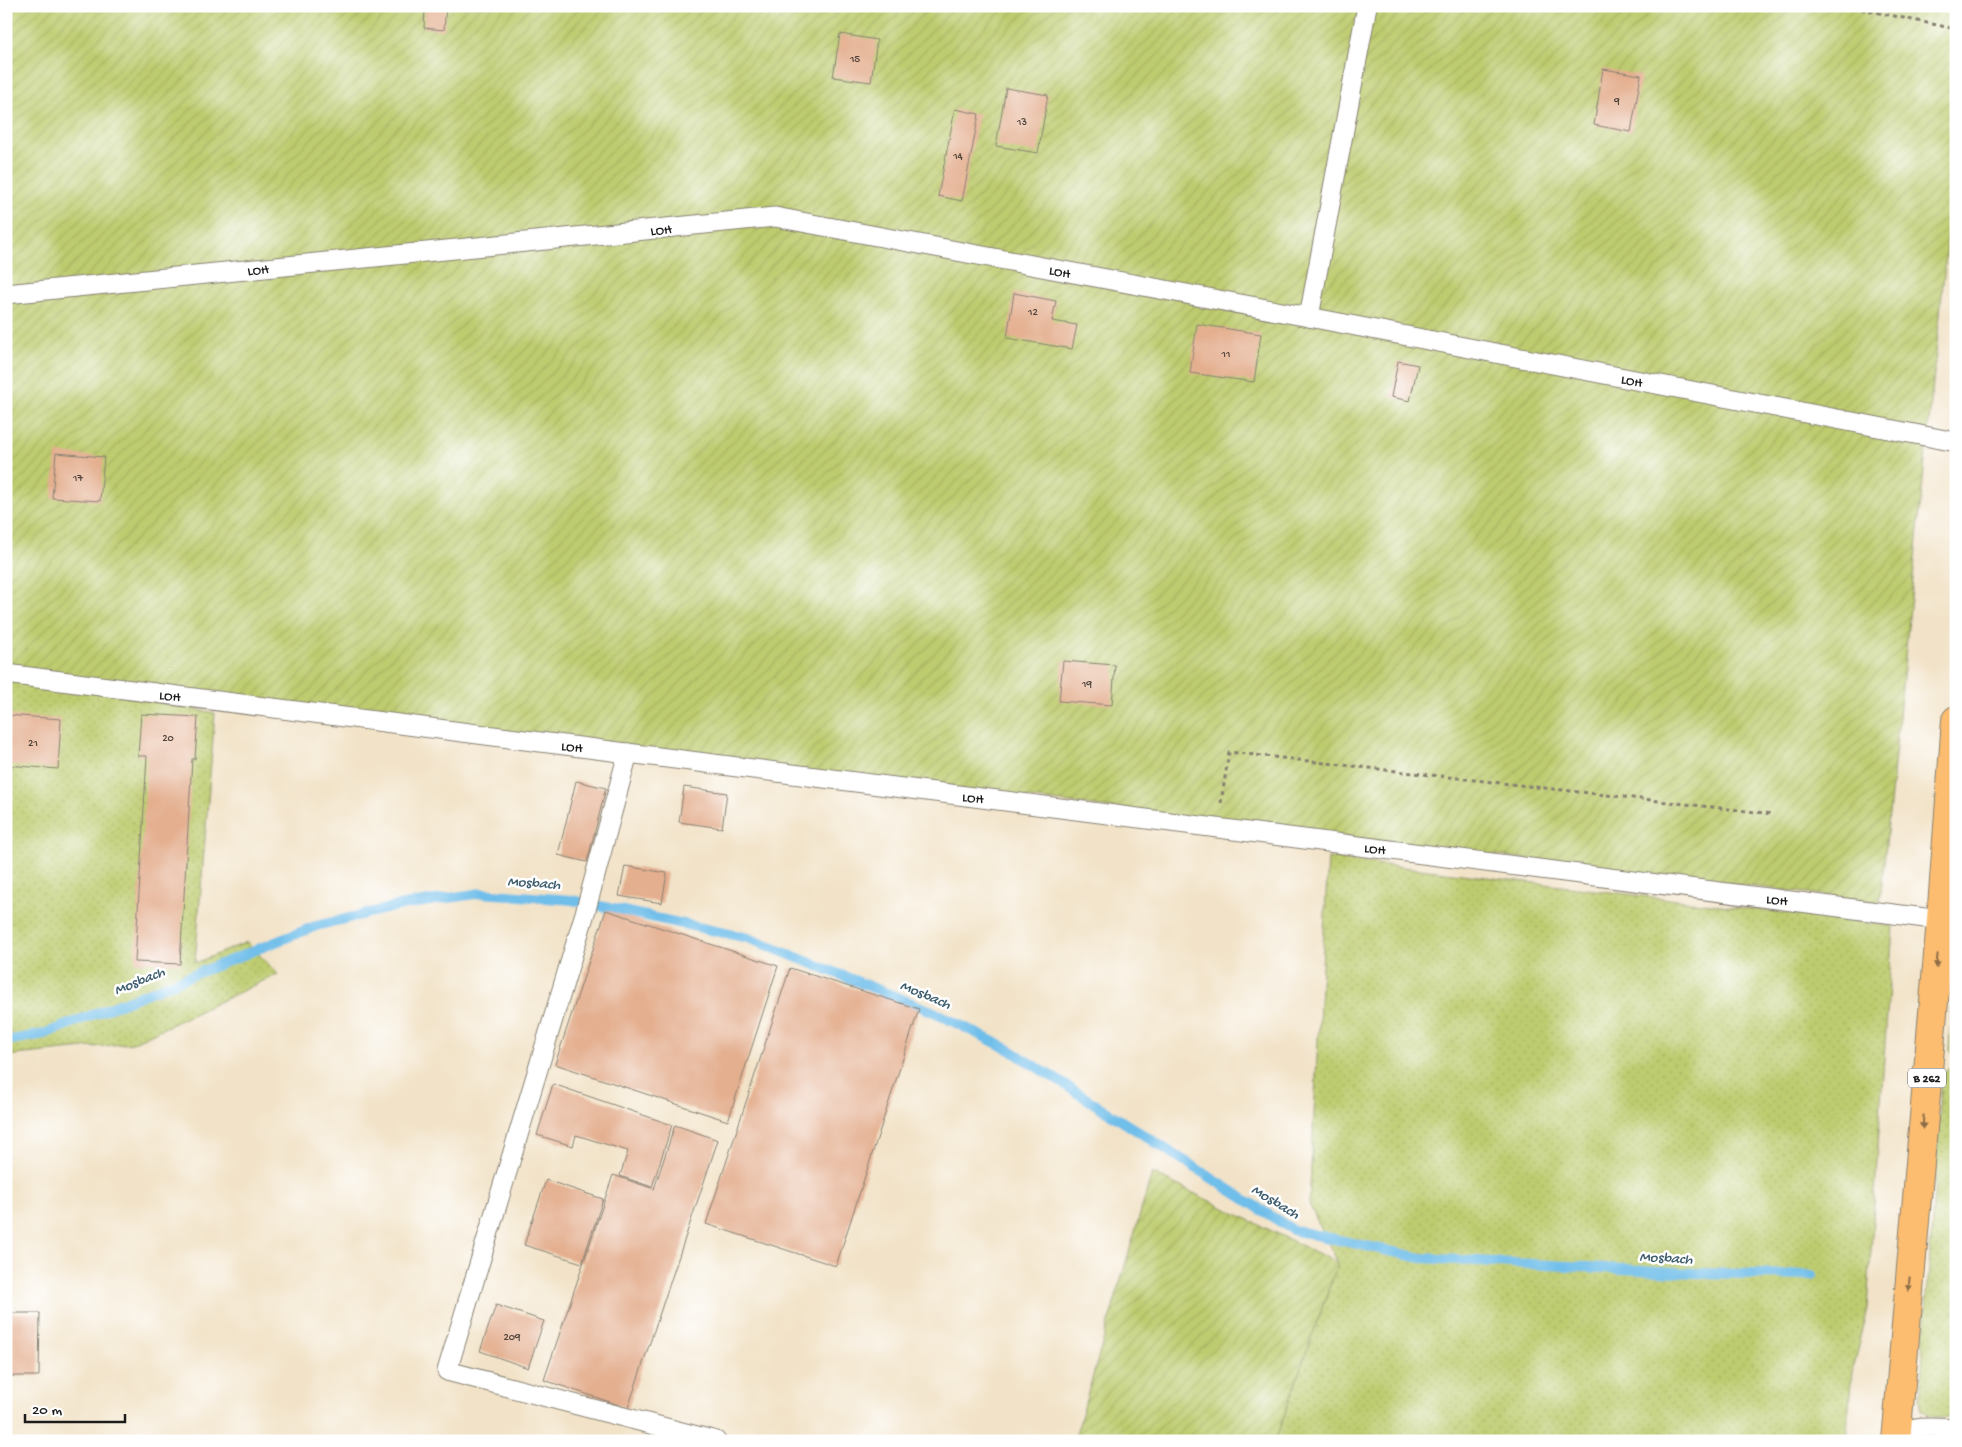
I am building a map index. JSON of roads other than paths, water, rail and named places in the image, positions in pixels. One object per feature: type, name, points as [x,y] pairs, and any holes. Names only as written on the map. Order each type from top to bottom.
[{"type":"main road","name":"B 262","points":[[1896,1438],[1941,920],[1956,720]]},
{"type":"lane","points":[[1309,317],[1367,6]]},
{"type":"lane","name":"LOH","points":[[6,294],[775,217],[1309,317],[1956,442]]},
{"type":"lane","name":"LOH","points":[[6,674],[1941,920]]},
{"type":"lane","points":[[628,753],[585,913],[447,1371],[716,1441]]},
{"type":"lane","points":[[1896,1438],[1905,1430],[1928,1426],[1956,1428]]},
{"type":"waterway","name":"Mosbach","points":[[6,1041],[44,1034],[316,926],[398,906],[481,893],[572,900],[748,938],[934,1012],[1010,1050],[1293,1230],[1421,1258],[1695,1273],[1812,1275]]}]
